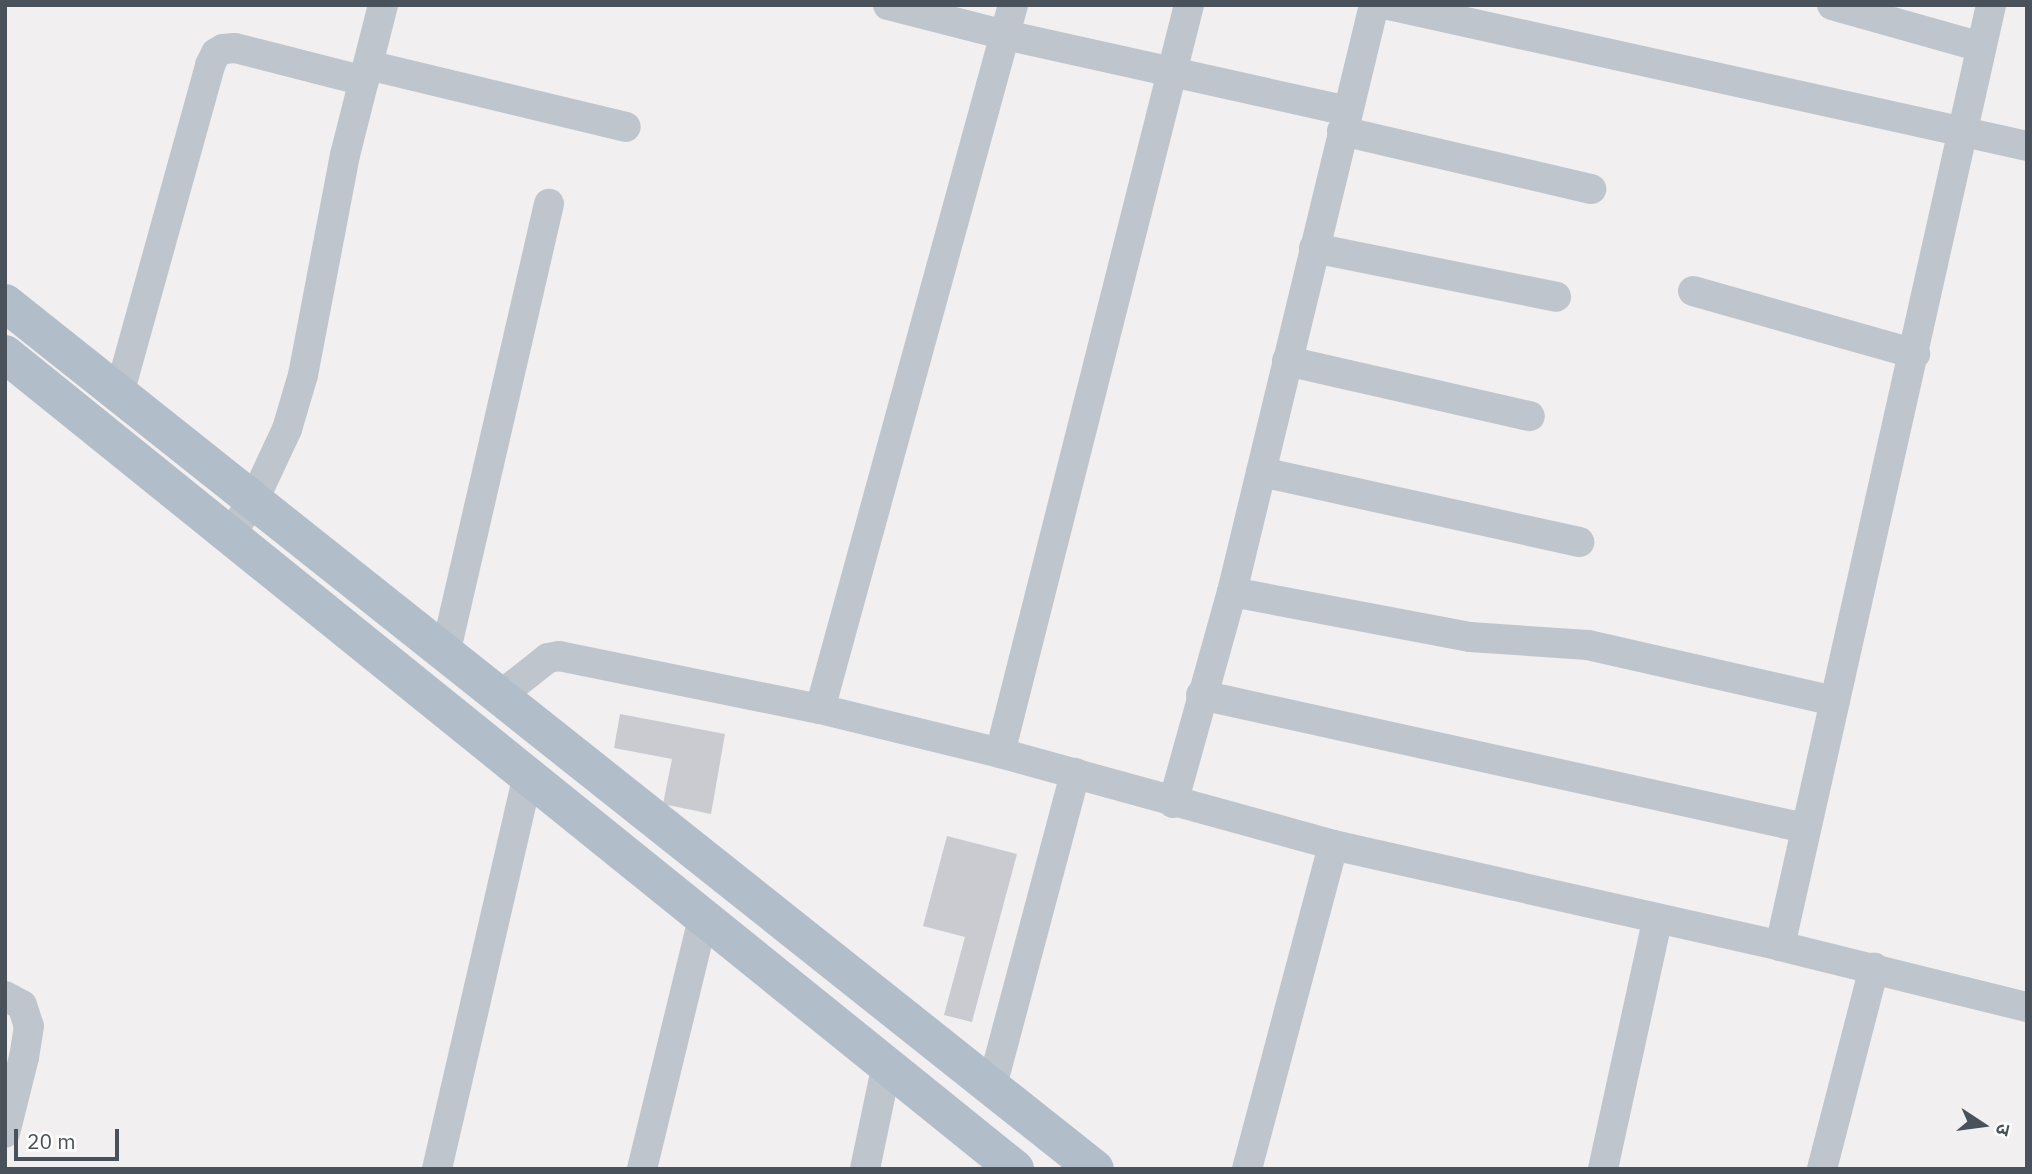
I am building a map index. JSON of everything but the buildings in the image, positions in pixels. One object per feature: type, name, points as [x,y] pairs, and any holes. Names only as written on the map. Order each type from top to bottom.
[{"type":"main road","points":[[5,303],[253,502],[446,650],[1096,1169]]},
{"type":"main road","points":[[5,354],[1015,1169]]},
{"type":"street","points":[[229,535],[253,502],[287,429],[303,375],[345,155],[383,5]]},
{"type":"street","points":[[888,5],[1005,35],[1172,72],[1591,189]]},
{"type":"street","points":[[820,709],[1013,5]]},
{"type":"street","points":[[1000,753],[1189,5]]},
{"type":"street","points":[[1173,803],[1201,695],[1232,592],[1374,5]]},
{"type":"street","points":[[1389,5],[1480,14],[2027,146]]},
{"type":"street","points":[[1832,5],[1981,47]]},
{"type":"street","points":[[1780,946],[1990,5]]},
{"type":"street","points":[[119,394],[210,65],[216,53],[223,49],[235,48],[366,73],[626,127]]},
{"type":"street","points":[[446,650],[549,204]]},
{"type":"street","points":[[1314,248],[1556,298]]},
{"type":"street","points":[[1693,292],[1914,354]]},
{"type":"street","points":[[1287,360],[1530,415]]},
{"type":"street","points":[[1261,472],[1579,542]]},
{"type":"street","points":[[1232,592],[1470,637],[1588,645],[1835,701]]},
{"type":"street","points":[[501,695],[545,660],[559,656],[820,709],[1000,753],[1173,803],[1333,845],[1657,921],[1780,946],[2027,1007]]},
{"type":"street","points":[[1201,695],[1805,828]]},
{"type":"street","points":[[992,1086],[1074,773]]},
{"type":"street","points":[[437,1169],[528,776]]},
{"type":"street","points":[[1247,1169],[1333,845]]},
{"type":"street","points":[[642,1169],[703,919]]},
{"type":"street","points":[[1603,1169],[1657,921]]},
{"type":"street","points":[[1822,1169],[1874,968]]},
{"type":"street","points":[[5,996],[22,1005],[29,1026],[24,1058],[5,1133]]},
{"type":"street","points":[[864,1169],[887,1064]]}]
